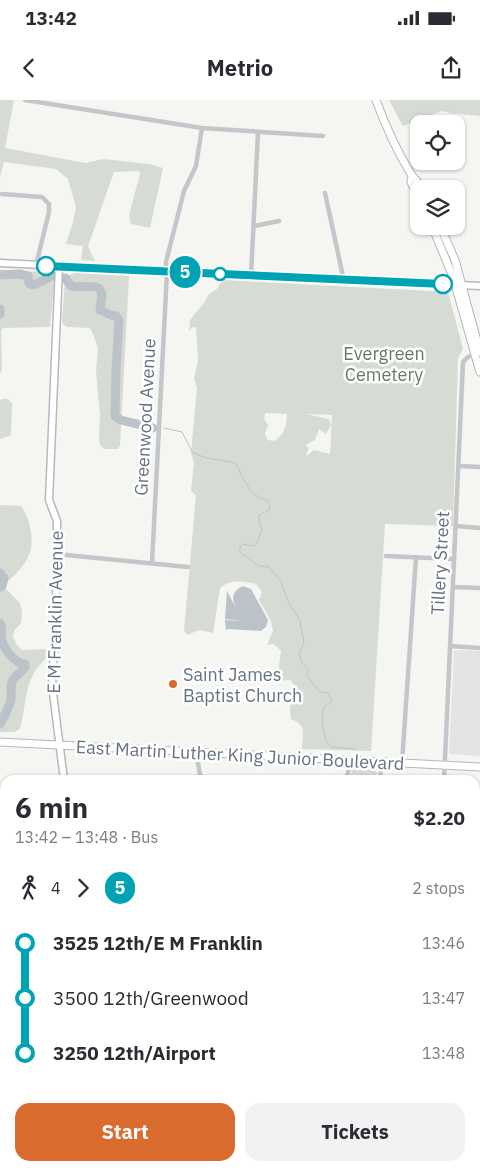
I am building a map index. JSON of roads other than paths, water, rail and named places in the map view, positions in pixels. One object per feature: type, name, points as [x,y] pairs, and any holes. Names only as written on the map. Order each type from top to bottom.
[{"type":"main road","points":[[376,100],[412,177],[411,180]]},
{"type":"main road","points":[[412,177],[419,180]]},
{"type":"main road","points":[[436,235],[459,285]]},
{"type":"main road","points":[[444,235],[455,260],[459,285],[478,350],[480,372]]},
{"type":"main road","name":"East Martin Luther King Junior Boulevard","points":[[0,742],[480,767]]},
{"type":"street","points":[[25,100],[202,128],[323,136]]},
{"type":"street","name":"Greenwood Avenue","points":[[152,563],[166,262],[184,191],[196,166],[202,128]]},
{"type":"street","points":[[251,276],[258,132]]},
{"type":"street","points":[[325,193],[344,280]]},
{"type":"street","points":[[2,194],[42,197],[48,201],[50,208],[36,265]]},
{"type":"street","points":[[254,226],[278,221]]},
{"type":"street","points":[[0,263],[480,286]]},
{"type":"street","name":"E M Franklin Avenue","points":[[59,266],[49,490],[51,508],[57,521],[56,612],[52,685],[63,775]]},
{"type":"street","name":"Tillery Street","points":[[444,775],[463,362],[478,350]]},
{"type":"street","points":[[459,466],[480,467]]},
{"type":"street","points":[[456,526],[480,528]]},
{"type":"street","points":[[56,554],[188,567]]},
{"type":"street","points":[[386,556],[454,559]]},
{"type":"street","points":[[402,763],[416,557]]},
{"type":"street","points":[[453,587],[480,588]]},
{"type":"street","points":[[450,646],[480,648]]},
{"type":"street","points":[[196,752],[200,775]]},
{"type":"street","points":[[347,775],[351,761]]},
{"type":"street","points":[[380,775],[383,762]]},
{"type":"waterway","points":[[0,275],[19,274],[28,276],[29,283],[32,285],[53,276]]},
{"type":"waterway","points":[[65,278],[71,286],[99,288],[102,294],[100,310],[116,316],[119,320],[115,416],[121,420],[153,428]]},
{"type":"waterway","points":[[0,309],[0,314]]},
{"type":"waterway","points":[[164,428],[182,432],[193,453],[237,465],[250,490],[270,504],[269,510],[259,515],[262,529],[257,543],[253,546],[243,544],[240,547],[240,552],[259,566],[269,567],[281,581],[288,601],[300,621],[304,643],[299,654],[302,663],[308,669],[307,676],[320,692],[328,693],[332,702],[325,706],[322,719],[324,735],[328,744],[331,747],[355,749]]},
{"type":"waterway","points":[[0,573],[4,578],[0,587]]},
{"type":"waterway","points":[[0,623],[2,627],[1,638],[4,646],[10,655],[17,661],[25,664],[25,667],[12,682],[11,701],[0,724]]},
{"type":"place","name":"Saint James Baptist Church","points":[[173,684]]},
{"type":"park label","name":"Evergreen Cemetery","points":[[384,363]]}]
